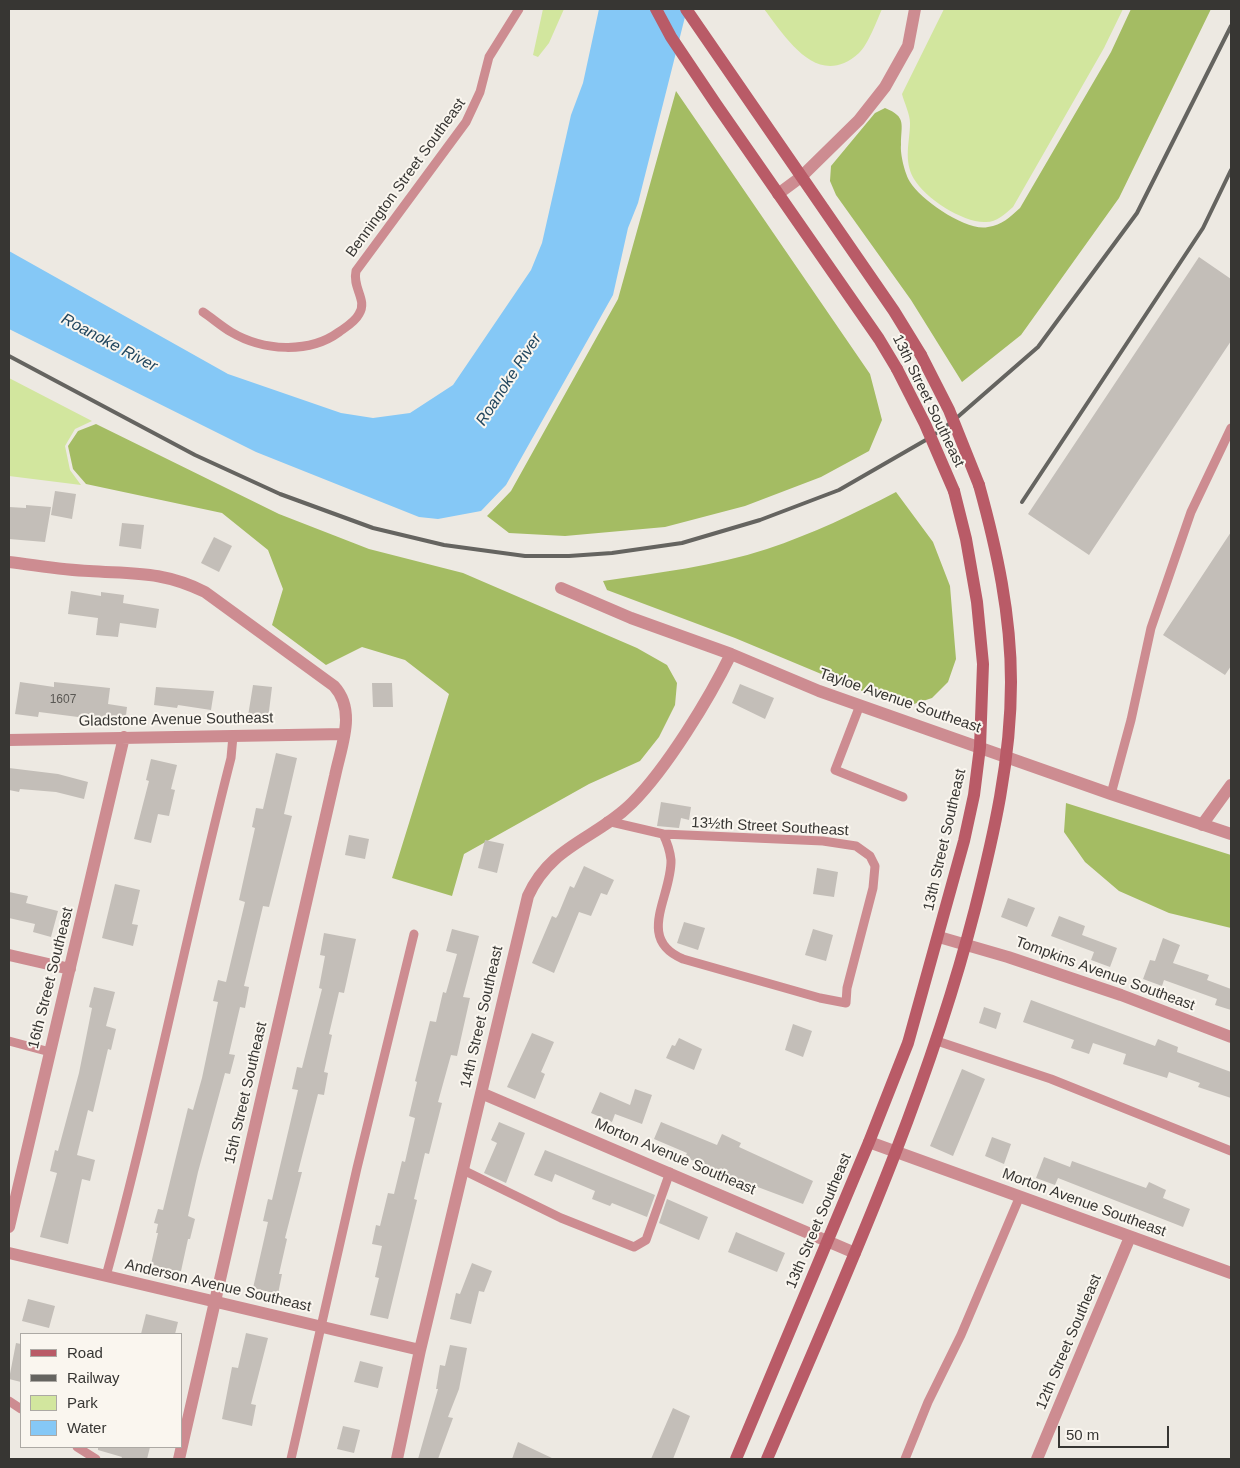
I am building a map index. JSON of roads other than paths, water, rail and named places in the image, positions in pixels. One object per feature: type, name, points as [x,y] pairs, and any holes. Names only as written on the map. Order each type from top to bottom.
[{"type":"main road","name":"13th Street Southeast","points":[[656,9],[671,37],[879,339],[897,369],[925,424],[954,491],[966,539],[982,642],[984,689],[980,747],[972,804],[939,936],[908,1044],[870,1142],[736,1459]]},
{"type":"main road","name":"13th Street Southeast","points":[[686,9],[894,311],[922,355],[949,410],[979,485],[993,535],[1003,582],[1009,637],[1011,682],[1007,756],[999,807],[966,944],[937,1041],[896,1153],[766,1459]]},
{"type":"street","points":[[778,194],[801,177],[859,120],[885,87],[908,46],[916,9]]},
{"type":"street","name":"15th Street Southeast","points":[[9,562],[88,571],[166,576],[186,583],[205,592],[334,686],[346,703],[348,714],[344,734],[182,1446]]},
{"type":"street","name":"Tayloe Avenue Southeast","points":[[561,588],[632,618],[731,654],[819,691],[1111,794],[1231,834]]},
{"type":"street","name":"14th Street Southeast","points":[[397,1459],[420,1350],[528,896],[535,881],[556,857],[630,805],[644,790],[694,719],[720,677],[731,654]]},
{"type":"street","name":"Gladstone Avenue Southeast","points":[[9,740],[344,734]]},
{"type":"street","name":"16th Street Southeast","points":[[9,1227],[124,738]]},
{"type":"street","points":[[1202,824],[1231,786]]},
{"type":"street","name":"Tompkins Avenue Southeast","points":[[939,936],[1120,995],[1231,1037]]},
{"type":"street","points":[[9,955],[70,969]]},
{"type":"street","name":"Morton Avenue Southeast","points":[[481,1093],[670,1172],[855,1253]]},
{"type":"street","name":"Morton Avenue Southeast","points":[[870,1142],[1231,1273]]},
{"type":"street","name":"12th Street Southeast","points":[[1037,1459],[1130,1237]]},
{"type":"street","name":"Anderson Avenue Southeast","points":[[9,1253],[420,1350]]},
{"type":"lane","name":"Bennington Street Southeast","points":[[203,312],[231,332],[245,338],[287,347],[319,343],[331,338],[354,320],[360,314],[362,305],[354,279],[356,271],[466,122],[480,92],[488,57],[519,9]]},
{"type":"lane","points":[[1111,794],[1131,720],[1151,628],[1191,512],[1231,428]]},
{"type":"lane","points":[[860,705],[834,770],[903,797]]},
{"type":"lane","points":[[106,1276],[131,1184],[196,896],[231,758],[233,736]]},
{"type":"lane","points":[[607,821],[663,834]]},
{"type":"lane","name":"13½th Street Southeast","points":[[663,834],[823,841],[849,844],[863,849],[870,856],[876,876],[847,988],[846,1003],[820,998],[684,959],[665,948],[658,929],[671,859],[663,834]]},
{"type":"lane","points":[[291,1459],[320,1326],[414,934]]},
{"type":"lane","points":[[9,1041],[50,1052]]},
{"type":"lane","points":[[937,1041],[1051,1079],[1231,1151]]},
{"type":"lane","points":[[463,1170],[561,1218],[634,1247],[646,1240],[670,1172]]},
{"type":"lane","points":[[905,1459],[928,1402],[961,1335],[1020,1196]]},
{"type":"lane","points":[[9,1401],[20,1408]]},
{"type":"lane","points":[[79,1448],[96,1459]]},
{"type":"water","name":"Roanoke River","points":[[599,9],[687,9],[638,203],[628,228],[613,295],[506,485],[481,511],[438,519],[419,517],[256,452],[9,329],[9,251],[228,374],[341,413],[373,418],[410,413],[453,385],[531,270],[542,243],[571,115],[583,83]]},
{"type":"railway","points":[[9,356],[195,455],[280,494],[373,528],[444,545],[525,556],[569,556],[612,553],[682,543],[760,520],[839,490],[931,437],[953,421],[1038,347],[1137,213],[1231,26]]},
{"type":"railway","points":[[1022,502],[1203,228],[1231,170]]}]
